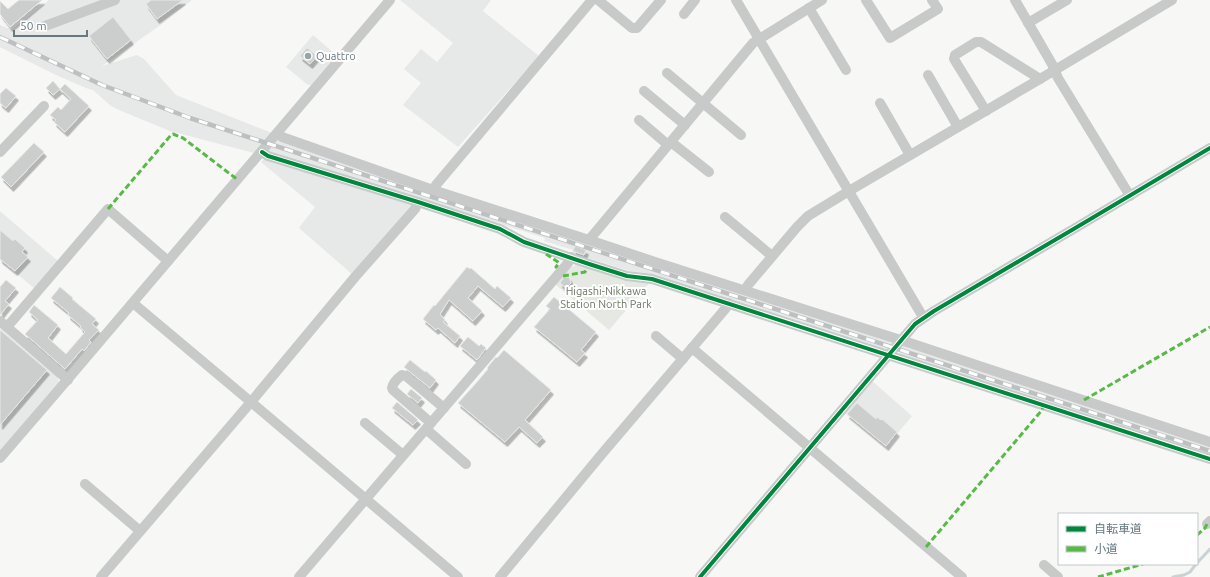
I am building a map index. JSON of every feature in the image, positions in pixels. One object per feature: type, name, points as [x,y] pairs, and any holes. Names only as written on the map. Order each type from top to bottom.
[{"type":"street","points":[[45,26],[115,0]]},
{"type":"street","points":[[0,458],[68,380],[390,0]]},
{"type":"street","points":[[433,190],[592,0]]},
{"type":"street","points":[[598,0],[632,28],[637,28],[661,0]]},
{"type":"street","points":[[684,14],[695,0]]},
{"type":"street","points":[[736,0],[923,317]]},
{"type":"street","points":[[589,240],[753,43],[822,0]]},
{"type":"street","points":[[866,0],[890,38],[938,9],[932,0]]},
{"type":"street","points":[[1015,0],[1055,70],[1058,78],[1130,196]]},
{"type":"street","points":[[1028,23],[1067,0]]},
{"type":"street","points":[[745,290],[772,256],[808,216],[1055,70],[1157,4],[1172,0]]},
{"type":"street","points":[[809,8],[846,70]]},
{"type":"street","points":[[986,110],[954,59],[955,56],[976,42],[981,42],[1040,79]]},
{"type":"street","points":[[667,73],[741,135]]},
{"type":"street","points":[[928,75],[958,127]]},
{"type":"street","points":[[644,91],[685,125]]},
{"type":"street","points":[[880,103],[910,155]]},
{"type":"street","points":[[0,152],[44,106]]},
{"type":"street","points":[[639,120],[709,172]]},
{"type":"street","points":[[278,133],[282,137],[433,190],[900,340],[1210,442]]},
{"type":"street","points":[[700,577],[889,355],[900,340],[923,317],[1210,148]]},
{"type":"street","points":[[262,152],[268,156],[500,229],[524,242],[627,276],[652,278],[1210,459]]},
{"type":"street","points":[[100,577],[251,402],[336,299],[415,209],[418,202]]},
{"type":"street","points":[[68,380],[4,324],[62,263],[108,209],[168,261]]},
{"type":"street","points":[[725,217],[772,256]]},
{"type":"street","points":[[299,577],[568,263],[570,257]]},
{"type":"street","points":[[133,303],[458,577]]},
{"type":"street","points":[[500,577],[726,308],[728,303]]},
{"type":"street","points":[[656,336],[683,359]]},
{"type":"street","points":[[692,348],[962,577]]},
{"type":"street","points":[[444,408],[406,376],[402,375],[392,386],[393,390],[466,464]]},
{"type":"street","points":[[365,423],[403,455]]},
{"type":"street","points":[[85,484],[140,531]]},
{"type":"street","points":[[1044,565],[1058,577]]},
{"type":"shaded area","points":[[49,0],[192,0],[162,24],[102,66],[137,55],[144,59],[176,95],[272,133],[254,153],[170,131],[119,110],[111,106],[93,90],[56,75],[0,47],[0,25],[12,30]]},
{"type":"shaded area","points":[[400,0],[491,0],[483,11],[539,56],[458,147],[403,105],[421,83],[404,69],[421,49],[437,62],[453,43]]},
{"type":"shaded area","points":[[313,35],[336,55],[311,85],[308,85],[286,67]]},
{"type":"shaded area","points":[[278,139],[893,342],[887,351],[644,273],[630,271],[572,253],[573,250],[544,241],[545,238],[268,151]]},
{"type":"shaded area","points":[[264,159],[413,205],[353,275],[299,228],[315,207],[261,162]]},
{"type":"shaded area","points":[[0,212],[58,261],[34,288],[0,260]]},
{"type":"shaded area","points":[[0,325],[57,375],[59,382],[0,451]]},
{"type":"shaded area","points":[[904,344],[1210,445],[1210,456],[898,355]]},
{"type":"shaded area","points":[[872,381],[912,416],[886,447],[845,413]]},
{"type":"green space","name":"Higashi-Nikkawa Station North Park","points":[[577,264],[650,282],[609,330],[555,284],[569,269]]},
{"type":"building","points":[[19,0],[42,0],[10,27],[0,14],[0,1],[8,9]]},
{"type":"building","points":[[151,0],[183,0],[157,19],[146,4]]},
{"type":"building","points":[[113,17],[131,40],[107,59],[89,36]]},
{"type":"building","name":"Quattro","points":[[307,48],[317,56],[310,64],[300,56]]},
{"type":"building","points":[[53,81],[60,89],[53,95],[46,88]]},
{"type":"building","points":[[65,84],[89,106],[65,132],[54,122],[56,120],[50,115],[58,107],[61,110],[71,99],[60,89]]},
{"type":"building","points":[[6,88],[16,96],[6,108],[0,103],[0,94]]},
{"type":"building","points":[[34,143],[44,152],[11,187],[1,177]]},
{"type":"building","points":[[0,230],[13,241],[15,239],[25,248],[22,252],[28,257],[15,271],[0,259]]},
{"type":"building","points":[[575,246],[586,250],[584,255],[573,251]]},
{"type":"building","points":[[467,267],[470,269],[471,268],[495,289],[497,286],[511,298],[503,307],[478,286],[468,298],[482,311],[473,321],[449,300],[440,314],[445,320],[443,322],[460,336],[455,343],[438,328],[436,330],[423,319]]},
{"type":"building","points":[[564,277],[569,277],[571,283],[566,288],[560,283]]},
{"type":"building","points":[[6,280],[16,288],[5,301],[9,304],[0,315],[0,287]]},
{"type":"building","points":[[60,287],[96,319],[92,324],[99,330],[89,340],[91,342],[84,351],[82,349],[65,369],[25,334],[38,320],[29,312],[34,305],[58,325],[48,338],[66,354],[85,332],[80,327],[81,326],[68,315],[69,313],[51,298]]},
{"type":"building","points":[[554,297],[596,332],[581,350],[585,353],[577,362],[534,327],[550,309],[546,306]]},
{"type":"building","points":[[0,330],[47,370],[0,425]]},
{"type":"building","points":[[468,337],[479,346],[481,344],[486,348],[477,360],[460,346]]},
{"type":"building","points":[[504,350],[551,390],[525,420],[543,437],[537,443],[519,427],[505,442],[458,403],[488,369],[487,368],[496,357],[497,358]]},
{"type":"building","points":[[410,360],[436,380],[430,388],[404,367]]},
{"type":"building","points":[[411,389],[422,398],[418,403],[407,394]]},
{"type":"building","points":[[397,402],[418,420],[413,425],[392,408]]},
{"type":"building","points":[[857,403],[876,419],[877,417],[881,420],[882,419],[897,432],[886,446],[847,414]]},
{"type":"waterway","points":[[1198,562],[1210,549]]},
{"type":"waterway","points":[[1173,577],[1190,572],[1195,565]]},
{"type":"railway","points":[[0,37],[102,85],[190,118],[1210,451]]},
{"type":"marked path","points":[[108,209],[173,134],[183,138],[238,180]]},
{"type":"marked path","points":[[546,254],[559,263],[556,267],[557,268]]},
{"type":"marked path","points":[[563,276],[585,272],[587,268]]},
{"type":"marked path","points":[[1084,400],[1210,327]]},
{"type":"marked path","points":[[926,547],[1042,410],[1044,405]]},
{"type":"marked path","points":[[1198,534],[1207,524]]},
{"type":"marked path","points":[[1098,577],[1140,565]]},
{"type":"cycle path","points":[[700,577],[915,324],[934,311],[1210,148]]},
{"type":"cycle path","points":[[262,152],[268,156],[500,229],[524,242],[589,264],[627,276],[652,279],[1210,459]]},
{"type":"place","name":"Quattro","points":[[308,56]]}]
